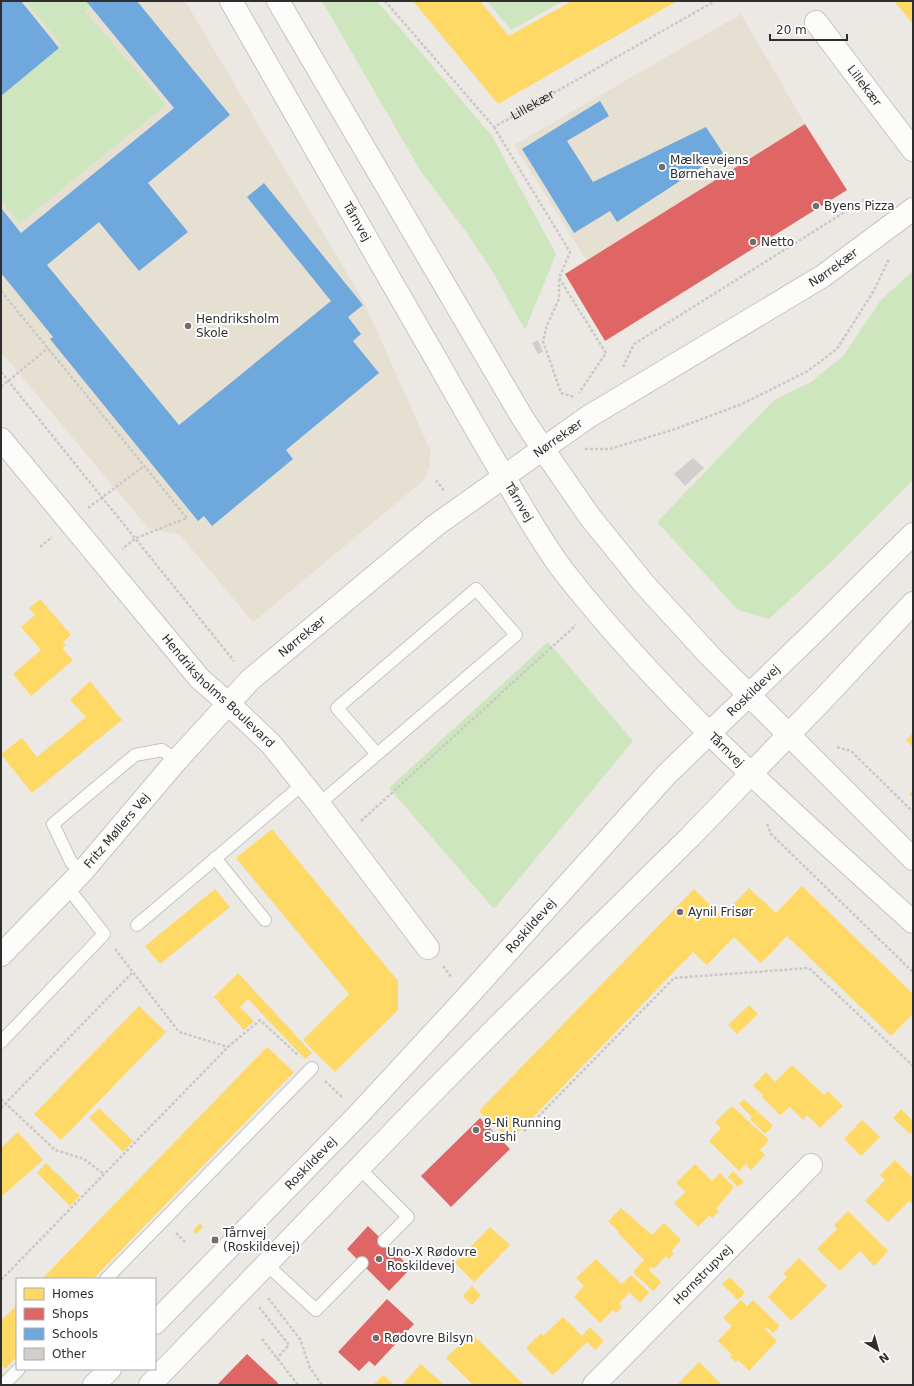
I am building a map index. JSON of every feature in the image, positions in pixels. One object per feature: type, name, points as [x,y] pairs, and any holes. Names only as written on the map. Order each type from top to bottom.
[{"type":"street","name":"Tårnvej","points":[[231,1],[482,442],[504,476],[530,522],[563,570],[594,609],[671,695],[709,734],[913,922]]},
{"type":"street","points":[[278,1],[522,417],[590,517],[645,585],[710,656],[913,859]]},
{"type":"street","name":"Lillekær","points":[[816,22],[913,150]]},
{"type":"street","name":"Nørrekær","points":[[229,704],[250,680],[436,525],[588,417],[823,276],[912,211]]},
{"type":"street","name":"Hendriksholms Boulevard","points":[[1,439],[200,679],[271,744],[319,804],[428,948]]},
{"type":"street","name":"Roskildevej","points":[[156,1322],[359,1114],[467,997],[667,774],[913,534]]},
{"type":"street","points":[[150,1385],[501,1023],[690,837],[789,735],[913,603]]},
{"type":"street","name":"Fritz Møllers Vej","points":[[1,955],[75,880],[177,760],[229,704]]},
{"type":"street","name":"Hornstrupvej","points":[[594,1385],[811,1165]]},
{"type":"street","points":[[94,1385],[109,1370]]},
{"type":"lane","points":[[319,804],[516,635],[476,589],[337,708],[377,754]]},
{"type":"lane","points":[[1,1042],[104,934],[75,880],[71,862],[52,824],[134,755],[162,750],[177,760]]},
{"type":"lane","points":[[137,925],[303,784]]},
{"type":"lane","points":[[215,858],[266,920]]},
{"type":"lane","points":[[107,1278],[312,1068]]},
{"type":"lane","points":[[359,1168],[408,1217],[384,1241]]},
{"type":"lane","points":[[260,1271],[316,1310],[362,1263]]},
{"type":"lane","points":[[3,1385],[18,1370]]},
{"type":"path","points":[[385,1],[494,127],[570,252],[559,278],[559,299],[547,325],[543,341],[561,393]]},
{"type":"path","name":"Lillekær","points":[[494,127],[715,1]]},
{"type":"path","points":[[621,372],[634,344],[864,200],[912,211]]},
{"type":"path","points":[[580,449],[610,449],[675,429],[742,404],[806,372],[837,349],[873,292],[890,257]]},
{"type":"path","points":[[559,278],[606,353],[576,397]]},
{"type":"path","points":[[1,291],[187,518],[136,538]]},
{"type":"path","points":[[1,387],[48,348]]},
{"type":"path","points":[[1,372],[136,538],[148,556],[250,680]]},
{"type":"path","points":[[70,522],[144,466]]},
{"type":"path","points":[[344,837],[594,609]]},
{"type":"path","points":[[766,819],[771,834],[913,972]]},
{"type":"path","points":[[104,934],[179,1032],[228,1047]]},
{"type":"path","points":[[428,948],[467,997]]},
{"type":"path","points":[[524,1131],[674,978],[809,968],[913,1066]]},
{"type":"path","points":[[1,1108],[133,972]]},
{"type":"path","points":[[1,1280],[228,1047],[260,1020],[359,1114]]},
{"type":"path","points":[[1,1099],[55,1150],[84,1160],[104,1174]]},
{"type":"path","points":[[260,1271],[300,1339],[310,1368],[322,1385]]},
{"type":"path","points":[[270,1322],[288,1345],[277,1358]]},
{"type":"path","points":[[262,1339],[298,1385]]},
{"type":"shaded area","name":"Hendriksholm Skole","points":[[1,1],[185,1],[363,300],[431,452],[429,468],[423,481],[253,622],[180,535],[149,529],[1,352]]},
{"type":"shaded area","points":[[741,14],[805,124],[587,261],[514,145]]},
{"type":"green space","points":[[25,1],[97,1],[85,11],[166,105],[20,223],[1,200],[1,93],[62,45]]},
{"type":"green space","points":[[322,1],[377,1],[492,136],[556,254],[525,330],[494,274],[466,232],[420,170]]},
{"type":"green space","points":[[487,1],[563,1],[511,30]]},
{"type":"green space","points":[[913,271],[913,480],[833,560],[769,619],[738,610],[657,522],[774,400],[811,382],[843,356],[881,300]]},
{"type":"green space","points":[[548,642],[633,741],[494,909],[389,788]]},
{"type":"building: Homes","points":[[413,1],[480,1],[509,36],[572,1],[677,1],[498,104]]},
{"type":"building: Homes","points":[[894,1],[913,1],[913,24]]},
{"type":"building: Homes","points":[[40,599],[71,635],[63,642],[66,645],[62,648],[73,660],[31,696],[13,674],[41,650],[21,627],[35,615],[29,608]]},
{"type":"building: Homes","points":[[90,681],[122,720],[32,793],[1,754],[22,738],[37,757],[86,717],[70,700]]},
{"type":"building: Homes","points":[[913,733],[913,747],[906,740]]},
{"type":"building: Homes","points":[[913,790],[913,798],[909,794]]},
{"type":"building: Homes","points":[[272,829],[398,981],[398,1010],[335,1072],[303,1040],[349,994],[236,858]]},
{"type":"building: Homes","points":[[802,886],[913,994],[913,1014],[891,1036],[787,936],[761,963],[734,937],[707,965],[693,952],[510,1141],[479,1111],[694,889],[722,916],[749,888],[776,913]]},
{"type":"building: Homes","points":[[215,889],[230,907],[160,964],[145,946]]},
{"type":"building: Homes","points":[[238,973],[312,1053],[305,1059],[248,999],[240,1007],[254,1021],[244,1030],[214,997]]},
{"type":"building: Homes","points":[[749,1005],[758,1014],[737,1034],[728,1025]]},
{"type":"building: Homes","points":[[139,1006],[166,1032],[61,1140],[34,1114]]},
{"type":"building: Homes","points":[[267,1047],[294,1072],[94,1278],[43,1278]]},
{"type":"building: Homes","points":[[792,1065],[824,1095],[828,1091],[843,1106],[820,1128],[807,1115],[803,1120],[790,1107],[780,1115],[753,1086],[766,1072],[775,1082]]},
{"type":"building: Homes","points":[[744,1099],[773,1126],[765,1134],[750,1119],[752,1117],[739,1104]]},
{"type":"building: Homes","points":[[732,1106],[769,1140],[760,1150],[765,1155],[751,1170],[746,1164],[739,1171],[709,1141],[721,1128],[715,1122]]},
{"type":"building: Homes","points":[[99,1108],[133,1141],[123,1152],[89,1118]]},
{"type":"building: Homes","points":[[901,1109],[913,1121],[913,1131],[910,1134],[893,1118]]},
{"type":"building: Homes","points":[[862,1120],[880,1137],[861,1156],[844,1139]]},
{"type":"building: Homes","points":[[18,1132],[43,1160],[1,1197],[1,1148]]},
{"type":"building: Homes","points":[[895,1160],[913,1178],[913,1205],[909,1201],[888,1222],[865,1201],[885,1180],[880,1175]]},
{"type":"building: Homes","points":[[46,1163],[80,1196],[70,1206],[37,1173]]},
{"type":"building: Homes","points":[[695,1164],[712,1181],[720,1173],[734,1187],[716,1209],[719,1211],[712,1218],[710,1215],[698,1227],[674,1203],[686,1192],[676,1183]]},
{"type":"building: Homes","points":[[733,1171],[744,1182],[738,1187],[728,1177]]},
{"type":"building: Homes","points":[[621,1208],[652,1235],[664,1223],[681,1240],[671,1251],[674,1254],[669,1259],[666,1256],[654,1269],[652,1266],[649,1270],[661,1282],[653,1291],[633,1272],[644,1260],[608,1221]]},
{"type":"building: Homes","points":[[848,1211],[888,1251],[874,1266],[860,1251],[840,1271],[817,1249],[837,1229],[834,1225]]},
{"type":"building: Homes","points":[[200,1223],[203,1227],[196,1234],[193,1231]]},
{"type":"building: Homes","points":[[490,1227],[510,1245],[474,1282],[455,1263]]},
{"type":"building: Homes","points":[[799,1258],[827,1286],[791,1321],[768,1297],[787,1277],[783,1274]]},
{"type":"building: Homes","points":[[596,1259],[622,1284],[631,1275],[649,1292],[640,1303],[629,1292],[619,1304],[622,1307],[616,1313],[613,1310],[600,1323],[574,1297],[584,1286],[576,1278]]},
{"type":"building: Homes","points":[[730,1277],[745,1293],[738,1300],[722,1284]]},
{"type":"building: Homes","points":[[472,1286],[481,1295],[472,1305],[463,1296]]},
{"type":"building: Homes","points":[[741,1300],[747,1306],[753,1300],[780,1326],[773,1333],[767,1327],[765,1329],[777,1341],[749,1371],[738,1360],[736,1362],[730,1357],[732,1355],[718,1341],[732,1326],[723,1318]]},
{"type":"building: Homes","points":[[16,1306],[16,1358],[5,1369],[1,1365],[1,1321]]},
{"type":"building: Homes","points":[[563,1317],[582,1336],[590,1327],[604,1341],[595,1350],[587,1342],[553,1375],[526,1348],[541,1333],[543,1336]]},
{"type":"building: Homes","points":[[471,1333],[524,1385],[473,1385],[446,1358]]},
{"type":"building: Homes","points":[[699,1362],[722,1385],[677,1385]]},
{"type":"building: Homes","points":[[421,1364],[444,1385],[402,1385]]},
{"type":"building: Homes","points":[[383,1375],[392,1383],[389,1385],[373,1385]]},
{"type":"building: Shops","points":[[805,124],[847,190],[605,341],[565,274]]},
{"type":"building: Shops","points":[[480,1118],[510,1149],[451,1207],[421,1176]]},
{"type":"building: Shops","name":"Uno-X Rødovre Roskildevej","points":[[368,1226],[411,1268],[389,1291],[347,1249]]},
{"type":"building: Shops","name":"Rødovre Bilsyn","points":[[387,1299],[414,1324],[375,1366],[369,1361],[359,1371],[338,1352]]},
{"type":"building: Shops","points":[[247,1354],[278,1383],[277,1385],[217,1385]]},
{"type":"building: Schools","points":[[1,1],[21,1],[59,48],[1,96]]},
{"type":"building: Schools","points":[[86,1],[137,1],[230,115],[148,183],[188,232],[139,271],[99,222],[47,265],[179,425],[331,301],[247,197],[264,183],[363,305],[348,317],[361,334],[353,341],[379,373],[286,450],[293,459],[212,526],[204,516],[198,521],[50,339],[53,337],[1,273],[1,208],[21,233],[174,108]]},
{"type":"building: Schools","name":"Mælkevejens Børnehave","points":[[600,101],[609,116],[567,141],[593,182],[706,127],[723,153],[617,222],[610,211],[574,233],[522,149]]},
{"type":"building: Other","points":[[538,340],[543,352],[538,354],[532,343]]},
{"type":"building: Other","points":[[693,458],[704,468],[685,486],[674,474]]},
{"type":"place","name":"Mælkevejens Børnehave","points":[[662,167]]},
{"type":"place","name":"Byens Pizza","points":[[816,206]]},
{"type":"place","name":"Netto","points":[[753,242]]},
{"type":"place","name":"Hendriksholm Skole","points":[[188,326]]},
{"type":"place","name":"Aynil Frisør","points":[[680,912]]},
{"type":"place","name":"9-Ni Running Sushi","points":[[476,1130]]},
{"type":"place","name":"Tårnvej (Roskildevej)","points":[[215,1240]]},
{"type":"place","name":"Uno-X Rødovre Roskildevej","points":[[379,1259]]},
{"type":"place","name":"Rødovre Bilsyn","points":[[376,1338]]}]
